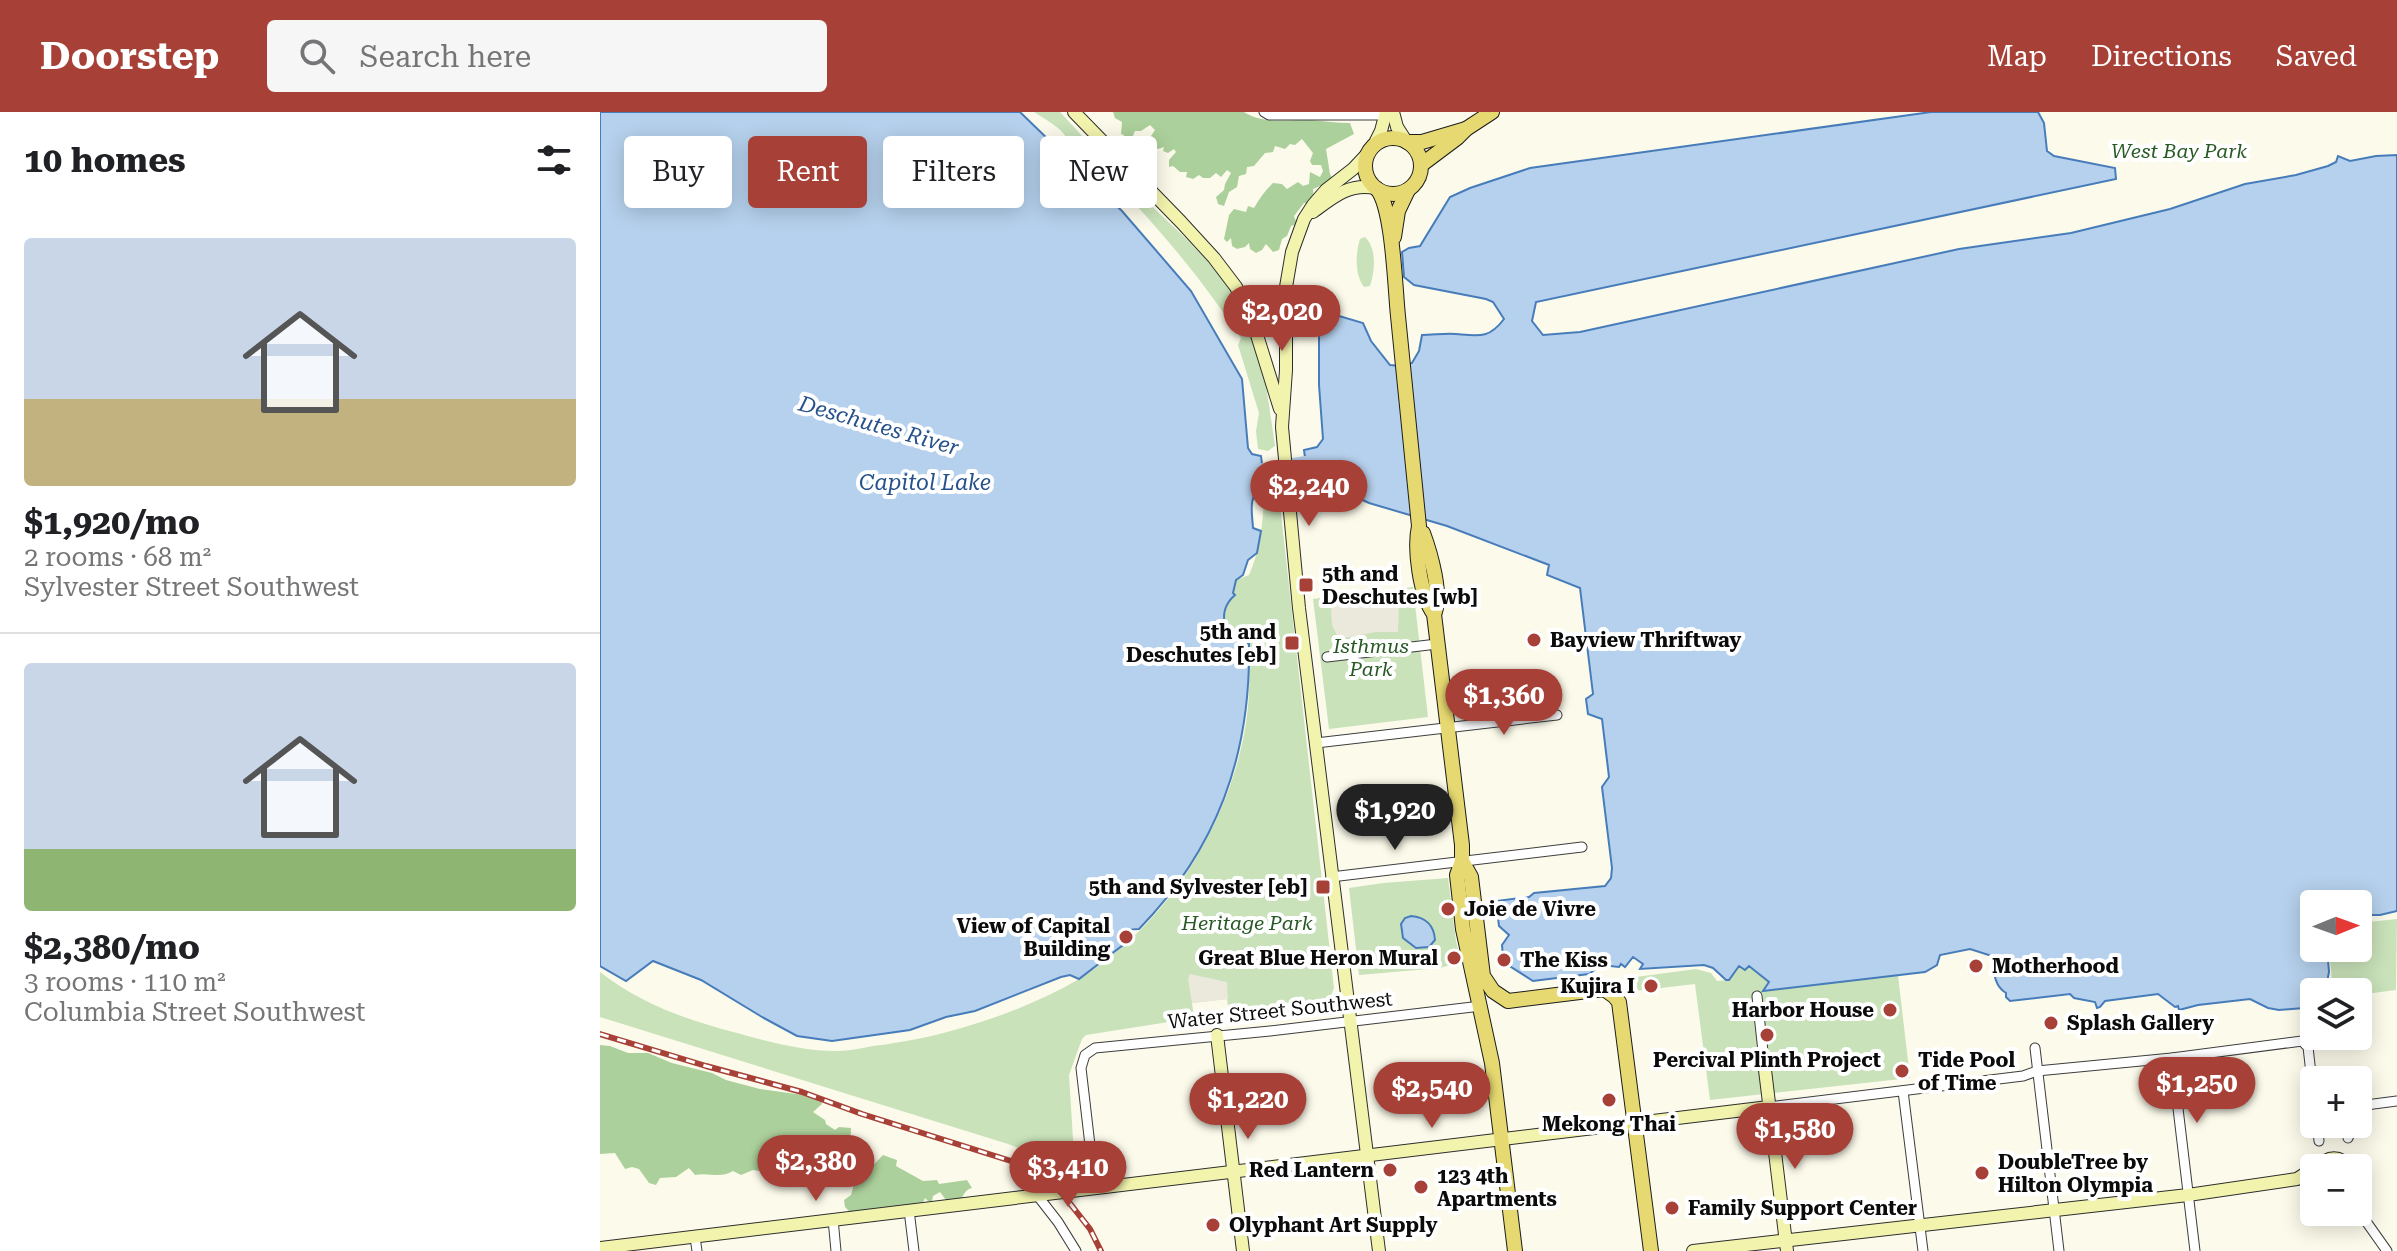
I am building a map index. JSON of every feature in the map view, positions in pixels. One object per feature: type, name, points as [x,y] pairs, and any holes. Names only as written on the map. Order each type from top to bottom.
[{"type":"main road","points":[[1421,165],[1492,112]]},
{"type":"main road","points":[[1466,129],[1422,142],[1389,138],[1371,148],[1365,168],[1379,192],[1392,254],[1424,592],[1434,614],[1462,861],[1471,877],[1483,976],[1489,987],[1508,1001]]},
{"type":"main road","points":[[1392,254],[1401,204],[1420,174],[1419,155],[1407,141]]},
{"type":"main road","points":[[1379,192],[1392,194],[1408,190]]},
{"type":"main road","points":[[1462,861],[1457,875],[1463,929],[1486,1028],[1515,1251]]},
{"type":"main road","points":[[1486,1028],[1490,1014],[1508,1001],[1604,989],[1619,1002],[1651,1251]]},
{"type":"street","points":[[1074,112],[1181,222],[1236,287],[1252,319],[1282,415]]},
{"type":"street","points":[[1266,113],[1388,113]]},
{"type":"street","points":[[1388,113],[1407,141]]},
{"type":"street","points":[[1379,1251],[1331,877],[1282,448],[1282,415],[1288,269],[1297,237],[1304,219],[1319,197],[1353,169],[1371,148],[1388,113]]},
{"type":"street","points":[[1304,219],[1348,189],[1365,186],[1379,192]]},
{"type":"street","points":[[1327,657],[1437,644]]},
{"type":"street","points":[[1316,743],[1557,715]]},
{"type":"street","points":[[1331,877],[1582,847]]},
{"type":"street","points":[[1757,996],[1786,1246]]},
{"type":"street","name":"Water Street Southwest","points":[[1095,1188],[1081,1068],[1085,1055],[1095,1048],[1481,1006]]},
{"type":"street","points":[[1735,1013],[1758,1009]]},
{"type":"street","points":[[1217,1035],[1243,1251]]},
{"type":"street","points":[[600,1248],[2302,1041],[2308,1047],[2310,1066]]},
{"type":"street","points":[[2035,1048],[2059,1251]]},
{"type":"street","points":[[2172,1058],[2195,1251]]},
{"type":"street","points":[[1903,1091],[1923,1251]]},
{"type":"street","points":[[2372,1104],[2397,1101]]},
{"type":"street","points":[[1693,1251],[1786,1246],[1920,1224],[2188,1195],[2300,1178]]},
{"type":"street","points":[[1037,1195],[1076,1251]]},
{"type":"street","points":[[909,1210],[914,1251]]},
{"type":"street","points":[[833,1219],[836,1251]]},
{"type":"street","points":[[2369,1226],[2387,1251]]},
{"type":"street","points":[[695,1237],[697,1251]]},
{"type":"green space","points":[[1034,112],[1060,112],[1083,136],[1065,136]]},
{"type":"green space","points":[[1113,112],[1244,112],[1268,120],[1350,123],[1354,134],[1326,149],[1333,180],[1327,187],[1313,189],[1314,199],[1311,203],[1304,203],[1294,216],[1297,224],[1291,226],[1287,236],[1282,239],[1279,250],[1273,252],[1266,244],[1256,253],[1250,249],[1249,243],[1237,249],[1232,246],[1231,238],[1227,242],[1224,239],[1229,215],[1234,209],[1246,212],[1248,206],[1254,208],[1273,183],[1282,184],[1287,189],[1298,182],[1303,186],[1309,184],[1310,172],[1320,177],[1323,171],[1321,165],[1312,165],[1313,153],[1302,139],[1285,149],[1275,146],[1273,152],[1265,153],[1254,166],[1247,167],[1246,174],[1239,176],[1237,187],[1229,192],[1224,206],[1218,204],[1216,197],[1224,190],[1231,173],[1227,170],[1221,177],[1216,173],[1210,178],[1199,175],[1193,179],[1186,177],[1187,172],[1169,167],[1169,160],[1176,152],[1174,149],[1168,153],[1163,151],[1164,147],[1157,148],[1157,136],[1151,136],[1155,130],[1150,125],[1135,131],[1133,136],[1124,136],[1121,134],[1122,122],[1115,118]]},
{"type":"green space","points":[[1138,208],[1154,208],[1194,247],[1221,277],[1242,310],[1255,342],[1267,394],[1275,446],[1268,451],[1258,449],[1256,431],[1259,413],[1238,345],[1241,338],[1166,239]]},
{"type":"green space","points":[[1365,237],[1372,247],[1374,267],[1370,286],[1364,287],[1357,271],[1357,258],[1360,239]]},
{"type":"green space","name":"Heritage Park","points":[[1278,487],[1334,988],[1326,1009],[1230,1021],[1227,999],[1192,1003],[1194,1018],[1086,1035],[1069,1075],[1075,1171],[1063,1173],[1030,1152],[1008,1144],[600,1017],[600,972],[648,1002],[700,1022],[787,1045],[824,1051],[846,1050],[933,1036],[996,1017],[1066,986],[1111,957],[1140,930],[1190,869],[1226,798],[1246,723],[1250,664],[1249,645],[1228,633],[1224,617],[1236,580],[1249,575],[1256,555],[1264,493]]},
{"type":"green space","name":"Isthmus Park","points":[[1413,587],[1428,717],[1329,729],[1313,599]]},
{"type":"green space","name":"Heritage Park","points":[[1448,878],[1461,962],[1440,968],[1359,975],[1349,888]]},
{"type":"green space","points":[[2397,919],[2396,990],[2372,993],[2372,978],[2332,978],[2330,962],[2372,962],[2372,922]]},
{"type":"green space","points":[[1749,965],[1770,982],[1764,991],[1898,975],[1910,1078],[1710,1100],[1695,984],[1635,991],[1630,984],[1636,977],[1696,969],[1711,973],[1717,981],[1728,980],[1740,966]]},
{"type":"green space","points":[[600,1045],[628,1053],[648,1053],[760,1089],[810,1096],[821,1101],[822,1104],[813,1112],[826,1124],[835,1130],[839,1127],[851,1128],[848,1145],[838,1158],[820,1169],[809,1153],[803,1151],[785,1153],[779,1164],[769,1163],[766,1172],[753,1170],[741,1175],[733,1171],[724,1175],[695,1175],[689,1168],[676,1177],[660,1178],[656,1185],[649,1183],[639,1169],[625,1169],[615,1153],[600,1154]]},
{"type":"green space","points":[[883,1155],[897,1160],[896,1166],[923,1181],[937,1180],[939,1184],[967,1180],[972,1188],[957,1200],[946,1200],[940,1192],[933,1196],[932,1201],[925,1198],[921,1207],[856,1210],[851,1213],[845,1207],[844,1200],[851,1195],[855,1181]]},
{"type":"shaded area","points":[[1393,590],[1399,604],[1398,632],[1376,632],[1344,638],[1337,635],[1332,625],[1334,597],[1342,599],[1385,594]]},
{"type":"shaded area","points":[[1190,974],[1227,982],[1228,999],[1192,1003]]},
{"type":"water","name":"Capitol Lake","points":[[600,112],[1020,112],[1045,136],[1040,136],[1040,208],[1119,208],[1191,291],[1242,379],[1248,448],[1252,454],[1261,456],[1265,487],[1255,494],[1252,504],[1253,528],[1261,531],[1257,553],[1248,560],[1243,575],[1236,580],[1235,595],[1225,609],[1228,631],[1233,637],[1249,644],[1248,685],[1236,762],[1209,833],[1166,898],[1139,929],[1124,933],[1121,938],[1123,945],[1079,979],[1070,975],[1061,977],[975,1011],[910,1030],[832,1041],[797,1036],[701,980],[653,961],[626,981],[600,966]]},
{"type":"water","points":[[1931,112],[2038,112],[2044,123],[2047,151],[2054,156],[2115,168],[2116,179],[1536,302],[1532,321],[1543,335],[1580,332],[1959,249],[2071,233],[2170,209],[2245,184],[2328,166],[2336,162],[2338,156],[2350,161],[2397,155],[2397,911],[2372,915],[2372,890],[2300,890],[2300,962],[2328,962],[2329,972],[2328,978],[2300,978],[2300,1008],[2279,1010],[2250,999],[2179,1010],[2178,1006],[2175,1007],[2158,994],[2105,1001],[2097,1008],[2095,1002],[2074,998],[2070,994],[2010,1001],[1996,981],[1992,956],[1970,949],[1940,955],[1937,965],[1925,972],[1763,991],[1769,982],[1749,966],[1745,970],[1739,966],[1726,980],[1713,968],[1704,965],[1640,969],[1643,964],[1633,957],[1625,967],[1621,964],[1619,967],[1601,965],[1589,974],[1533,981],[1508,965],[1502,945],[1509,935],[1499,926],[1496,901],[1529,897],[1534,893],[1605,886],[1611,878],[1602,787],[1609,777],[1602,719],[1588,714],[1586,699],[1593,694],[1580,588],[1547,575],[1549,565],[1447,526],[1369,503],[1326,483],[1323,478],[1308,480],[1304,450],[1317,447],[1323,439],[1319,310],[1363,323],[1371,341],[1390,365],[1412,363],[1419,351],[1422,335],[1483,335],[1493,330],[1504,319],[1493,302],[1414,285],[1404,277],[1402,252],[1420,246],[1450,197],[1530,168]]},
{"type":"water","points":[[1411,916],[1421,918],[1431,926],[1435,940],[1429,947],[1416,948],[1403,938],[1401,924]]},
{"type":"waterway","name":"Deschutes River","points":[[1240,476],[1306,465]]},
{"type":"railway","points":[[600,1034],[802,1092],[1011,1161],[1037,1174],[1061,1192],[1090,1229],[1101,1251]]},
{"type":"place","name":"5th and Deschutes [wb]","points":[[1306,585]]},
{"type":"place","name":"Bayview Thriftway","points":[[1534,640]]},
{"type":"place","name":"5th and Deschutes [eb]","points":[[1292,643]]},
{"type":"place","name":"5th and Sylvester [eb]","points":[[1323,887]]},
{"type":"place","name":"Joie de Vivre","points":[[1448,909]]},
{"type":"place","name":"View of Capital Building","points":[[1126,937]]},
{"type":"place","name":"Great Blue Heron Mural","points":[[1454,958]]},
{"type":"place","name":"The Kiss","points":[[1504,960]]},
{"type":"place","name":"Motherhood","points":[[1976,966]]},
{"type":"place","name":"Kujira I","points":[[1651,986]]},
{"type":"place","name":"Harbor House","points":[[1890,1010]]},
{"type":"place","name":"Splash Gallery","points":[[2051,1023]]},
{"type":"place","name":"Percival Plinth Project","points":[[1767,1035]]},
{"type":"place","name":"Tide Pool of Time","points":[[1902,1071]]},
{"type":"place","name":"Mekong Thai","points":[[1609,1100]]},
{"type":"place","name":"Red Lantern","points":[[1390,1170]]},
{"type":"place","name":"DoubleTree by Hilton Olympia","points":[[1982,1173]]},
{"type":"place","name":"123 4th Apartments","points":[[1421,1187]]},
{"type":"place","name":"Family Support Center","points":[[1672,1208]]},
{"type":"place","name":"Olyphant Art Supply","points":[[1213,1225]]},
{"type":"park label","name":"West Bay Park","points":[[2179,151]]}]
